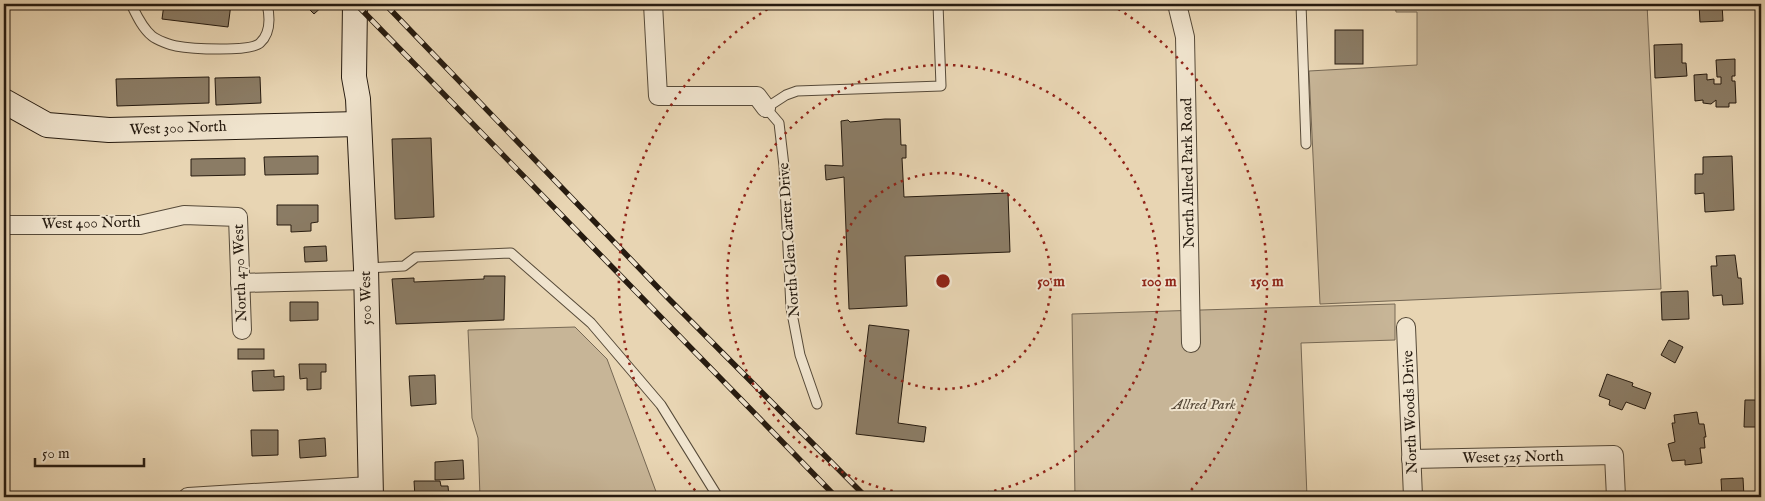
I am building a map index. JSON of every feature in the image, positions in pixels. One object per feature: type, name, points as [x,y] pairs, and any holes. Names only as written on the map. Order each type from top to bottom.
[{"type":"main road","name":"500 West","points":[[355,4],[354,77],[358,99],[366,274],[370,491]]},
{"type":"main road","name":"500 West","points":[[358,99],[363,76],[364,4]]},
{"type":"main road","name":"West 300 North","points":[[4,101],[47,125],[109,130],[359,124]]},
{"type":"street","points":[[653,4],[658,96],[757,96],[766,108]]},
{"type":"street","name":"North Allred Park Road","points":[[1177,4],[1185,37],[1191,343]]},
{"type":"street","name":"West 400 North","points":[[4,224],[140,224],[184,215],[238,216]]},
{"type":"street","name":"North 470 West","points":[[238,216],[242,330]]},
{"type":"street","points":[[240,284],[366,274]]},
{"type":"street","name":"North Woods Drive","points":[[1406,327],[1413,497]]},
{"type":"street","name":"Weset 525 North","points":[[1412,459],[1614,455],[1616,497]]},
{"type":"street","points":[[188,497],[370,491]]},
{"type":"lane","points":[[131,4],[138,18],[152,36],[175,46],[246,48],[259,44],[267,34],[270,16],[267,4]]},
{"type":"lane","points":[[766,108],[786,94],[797,91],[940,86],[938,4]]},
{"type":"lane","points":[[1301,4],[1306,144]]},
{"type":"lane","name":"North Glen Carter Drive","points":[[766,108],[779,123],[784,166],[791,308],[800,354],[817,404]]},
{"type":"lane","points":[[366,274],[404,266],[416,257],[512,253],[590,323],[661,405],[718,497]]},
{"type":"green space","points":[[1395,4],[1647,4],[1661,289],[1320,304],[1309,71],[1417,65],[1417,12],[1396,12]]},
{"type":"green space","name":"Allred Park","points":[[1395,304],[1395,340],[1301,343],[1307,497],[1075,497],[1072,314]]},
{"type":"green space","points":[[575,327],[607,359],[658,497],[480,497],[478,438],[472,418],[468,330]]},
{"type":"building","points":[[164,4],[231,4],[228,27],[162,19]]},
{"type":"building","points":[[304,4],[325,4],[314,14]]},
{"type":"building","points":[[1699,4],[1722,4],[1723,21],[1700,22]]},
{"type":"building","points":[[1335,30],[1363,30],[1363,64],[1335,64]]},
{"type":"building","points":[[1682,44],[1682,63],[1686,63],[1687,76],[1655,78],[1654,45]]},
{"type":"building","points":[[1735,59],[1735,76],[1732,76],[1732,81],[1735,81],[1736,103],[1729,103],[1729,107],[1716,107],[1716,100],[1711,104],[1703,103],[1703,100],[1695,101],[1694,75],[1707,74],[1707,80],[1714,79],[1714,84],[1721,84],[1721,77],[1717,77],[1716,60]]},
{"type":"building","points":[[209,77],[209,103],[117,106],[116,79]]},
{"type":"building","points":[[260,77],[261,103],[216,105],[215,78]]},
{"type":"building","points":[[900,119],[901,145],[906,145],[906,158],[902,158],[904,197],[1008,193],[1010,252],[905,256],[907,306],[849,309],[844,177],[826,180],[825,165],[843,166],[841,121]]},
{"type":"building","points":[[431,138],[434,217],[395,219],[392,139]]},
{"type":"building","points":[[318,156],[318,174],[265,175],[264,157]]},
{"type":"building","points":[[1732,156],[1734,210],[1705,212],[1704,193],[1695,194],[1695,174],[1703,174],[1703,157]]},
{"type":"building","points":[[245,158],[245,175],[191,176],[191,159]]},
{"type":"building","points":[[277,205],[318,205],[318,222],[311,223],[311,231],[291,232],[291,225],[277,225]]},
{"type":"building","points":[[326,246],[327,261],[305,262],[304,247]]},
{"type":"building","points":[[1735,255],[1738,278],[1741,278],[1743,304],[1723,305],[1722,295],[1713,296],[1711,266],[1717,266],[1716,256]]},
{"type":"building","points":[[484,276],[505,276],[504,320],[396,324],[392,279],[414,278],[414,282],[484,279]]},
{"type":"building","points":[[1688,291],[1689,319],[1662,320],[1661,292]]},
{"type":"building","points":[[290,302],[318,302],[318,320],[290,321]]},
{"type":"building","points":[[869,325],[909,330],[898,423],[926,427],[924,442],[856,434]]},
{"type":"building","points":[[1669,340],[1683,347],[1675,363],[1661,355]]},
{"type":"building","points":[[238,349],[264,349],[264,359],[238,359]]},
{"type":"building","points":[[299,364],[326,364],[326,372],[321,372],[321,389],[307,390],[307,378],[300,379]]},
{"type":"building","points":[[274,370],[274,377],[284,376],[284,390],[253,391],[252,371]]},
{"type":"building","points":[[1607,374],[1633,383],[1632,386],[1651,393],[1645,409],[1626,402],[1622,410],[1609,405],[1610,400],[1599,396]]},
{"type":"building","points":[[435,375],[436,404],[411,406],[409,376]]},
{"type":"building","points":[[1745,400],[1761,400],[1761,427],[1744,427]]},
{"type":"building","points":[[1697,412],[1699,424],[1704,424],[1706,437],[1704,437],[1705,448],[1700,448],[1702,463],[1685,465],[1685,460],[1672,461],[1668,444],[1675,442],[1672,423],[1675,423],[1674,415]]},
{"type":"building","points":[[251,430],[278,430],[278,455],[252,456]]},
{"type":"building","points":[[325,438],[326,456],[300,458],[299,440]]},
{"type":"building","points":[[463,460],[464,479],[435,480],[435,462]]},
{"type":"building","points":[[1743,478],[1744,497],[1722,497],[1721,479]]},
{"type":"building","points":[[414,481],[440,481],[441,486],[448,486],[449,497],[415,497]]},
{"type":"building","points":[[1583,493],[1583,497],[1553,497],[1552,494]]},
{"type":"railway","points":[[356,4],[836,497]]},
{"type":"railway","points":[[385,4],[667,297],[866,497]]}]
